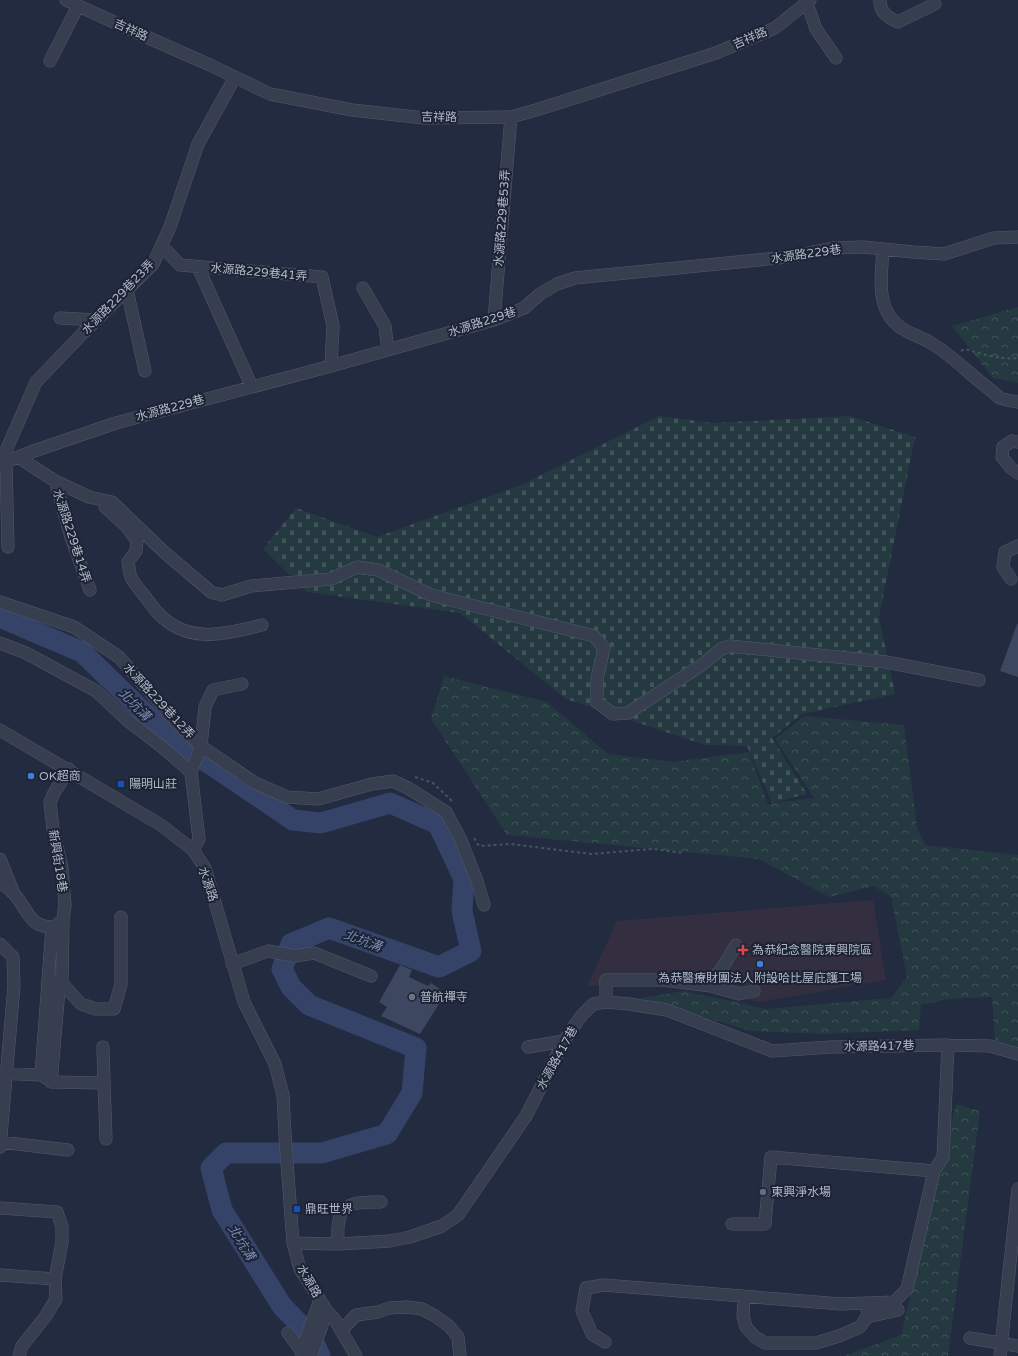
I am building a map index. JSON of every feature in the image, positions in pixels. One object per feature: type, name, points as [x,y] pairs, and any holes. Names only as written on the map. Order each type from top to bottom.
[{"type":"street","name":"吉祥路","points":[[66,0],[270,94],[352,110],[424,118],[511,117],[536,110],[716,53],[775,28],[808,1]]},
{"type":"street","points":[[880,0],[880,6],[884,13],[890,19],[898,22],[935,4]]},
{"type":"street","points":[[808,1],[816,29],[836,58]]},
{"type":"street","points":[[50,61],[78,6]]},
{"type":"street","name":"水源路229巷23弄","points":[[6,461],[5,452],[36,382],[153,264],[170,227],[198,144],[235,77]]},
{"type":"street","name":"水源路229巷53弄","points":[[494,320],[511,117]]},
{"type":"street","name":"水源路229巷","points":[[6,461],[116,423],[331,366],[494,320],[524,308],[540,294],[556,284],[575,278],[773,258],[832,248],[863,247],[944,254],[994,238],[1018,237]]},
{"type":"street","name":"水源路229巷41弄","points":[[162,246],[180,265],[322,277],[333,326],[331,366]]},
{"type":"street","points":[[883,249],[882,299],[889,315],[896,324],[914,336],[931,343],[951,357],[1000,398],[1018,402]]},
{"type":"street","points":[[198,267],[252,387]]},
{"type":"street","points":[[362,288],[385,326],[388,350]]},
{"type":"street","points":[[127,290],[145,371]]},
{"type":"street","points":[[60,318],[96,320]]},
{"type":"street","points":[[1018,442],[1012,441],[1003,447],[1002,457],[1011,468],[1018,473]]},
{"type":"street","points":[[8,547],[6,461],[89,497],[108,509],[126,526],[137,541],[136,551],[128,562],[130,576],[158,613],[169,622],[180,629],[192,633],[209,635],[222,635],[262,625]]},
{"type":"street","name":"水源路229巷14弄","points":[[55,481],[71,537],[90,590]]},
{"type":"street","points":[[89,497],[112,502],[164,552],[211,592],[222,595],[251,586],[331,579],[357,568],[378,570],[431,595],[594,636],[604,648],[597,679],[597,702],[613,714],[628,713],[703,664],[721,649],[730,646],[886,662],[980,680]]},
{"type":"street","points":[[1011,579],[1003,567],[1005,552],[1018,546]]},
{"type":"street","name":"水源路229巷12弄","points":[[0,602],[74,627],[119,657],[177,723],[201,746],[255,783],[287,797],[318,799],[372,784],[393,781],[408,788],[446,812],[460,838],[477,881],[484,905]]},
{"type":"street","points":[[0,643],[26,653],[96,691],[128,720],[191,772]]},
{"type":"street","points":[[193,850],[199,839],[191,772],[201,746],[205,707],[214,690],[242,684]]},
{"type":"street","name":"水源路","points":[[0,730],[69,769],[162,825],[193,850],[205,868],[244,1002],[275,1064],[283,1095],[293,1243],[300,1269],[328,1312],[335,1320],[356,1356]]},
{"type":"street","name":"新興街18巷","points":[[46,1078],[61,982],[63,919],[65,905],[62,868],[53,829],[50,802],[69,769]]},
{"type":"street","points":[[0,859],[15,894],[32,920],[44,927],[55,927],[63,919]]},
{"type":"street","points":[[0,882],[15,894]]},
{"type":"street","points":[[48,981],[61,982],[81,1004],[96,1009],[114,1009],[121,984],[121,918]]},
{"type":"street","points":[[46,1078],[48,981],[52,927]]},
{"type":"street","points":[[0,944],[14,957],[14,986],[4,1073],[0,1147]]},
{"type":"street","points":[[707,985],[721,970],[736,945]]},
{"type":"street","points":[[232,964],[268,951],[295,956],[314,952],[371,976]]},
{"type":"street","points":[[606,1002],[606,980],[663,980],[707,985],[739,994],[754,991]]},
{"type":"street","name":"水源路417巷","points":[[293,1243],[338,1244],[390,1241],[410,1237],[442,1226],[458,1216],[526,1116],[564,1041],[582,1015],[593,1004],[606,1002],[666,1010],[772,1051],[831,1047],[990,1046],[1018,1054]]},
{"type":"street","points":[[528,1047],[564,1041]]},
{"type":"street","points":[[605,1342],[592,1334],[582,1311],[586,1288],[604,1285],[841,1304],[894,1302],[907,1289],[934,1171],[943,1157],[948,1046]]},
{"type":"street","points":[[103,1047],[106,1139]]},
{"type":"street","points":[[4,1073],[104,1083]]},
{"type":"street","points":[[0,1142],[68,1150]]},
{"type":"street","points":[[732,1224],[765,1224],[771,1157],[934,1171]]},
{"type":"street","points":[[1000,1356],[1018,1189]]},
{"type":"street","points":[[338,1244],[338,1220],[343,1210],[356,1202],[381,1202]]},
{"type":"street","points":[[0,1208],[57,1212],[62,1227],[62,1242],[55,1279],[56,1299],[45,1317],[22,1346],[19,1356]]},
{"type":"street","points":[[0,1275],[55,1279]]},
{"type":"street","points":[[744,1296],[743,1316],[746,1327],[755,1337],[765,1342],[816,1343],[860,1327],[866,1317],[868,1303]]},
{"type":"street","points":[[306,1354],[320,1300]]},
{"type":"street","points":[[341,1331],[356,1315],[407,1306],[422,1309],[449,1326],[458,1337],[460,1356]]},
{"type":"street","points":[[866,1317],[898,1310]]},
{"type":"street","points":[[306,1354],[328,1312]]},
{"type":"street","points":[[288,1333],[306,1354]]},
{"type":"street","points":[[970,1338],[1018,1346]]},
{"type":"path","points":[[951,357],[965,349],[990,356],[1011,359],[1018,358]]},
{"type":"path","points":[[414,777],[433,783],[450,798],[453,804]]},
{"type":"path","points":[[470,833],[479,846],[511,844],[591,854],[653,849],[684,853]]},
{"type":"shaded area","name":"為恭紀念醫院東興院區","points":[[873,900],[886,980],[759,1002],[668,982],[587,986],[617,921]]},
{"type":"green space","points":[[1018,307],[1018,383],[993,378],[952,326]]},
{"type":"green space","points":[[659,416],[713,423],[850,416],[915,437],[879,617],[895,694],[802,714],[772,738],[807,794],[772,803],[747,746],[705,745],[566,699],[460,613],[307,592],[263,549],[296,508],[377,537],[521,485]]},
{"type":"green space","points":[[444,676],[547,702],[608,754],[673,762],[749,752],[768,804],[814,798],[775,739],[804,716],[904,725],[917,827],[925,845],[1018,855],[1018,1047],[995,1040],[992,997],[948,999],[921,1005],[919,1030],[824,1034],[751,1031],[641,998],[684,991],[766,1009],[891,998],[907,977],[891,897],[874,886],[829,897],[759,859],[507,835],[431,719]]},
{"type":"green space","points":[[956,1104],[980,1111],[948,1356],[844,1356],[901,1335]]},
{"type":"building","points":[[1018,624],[1018,677],[1000,671]]},
{"type":"building","name":"普航禪寺","points":[[400,965],[412,970],[409,977],[428,986],[431,983],[446,993],[420,1034],[381,1016],[387,1007],[379,1002]]},
{"type":"waterway","name":"北坑溝","points":[[0,617],[82,652],[166,734],[293,820],[321,823],[390,803],[438,824],[464,879],[462,911],[471,951],[439,967],[329,928],[291,944],[282,969],[291,987],[309,1005],[416,1048],[412,1093],[387,1134],[322,1153],[226,1153],[211,1168],[222,1210],[282,1306],[311,1336],[320,1356]]},
{"type":"place","name":"OK超商","points":[[31,776]]},
{"type":"place","name":"陽明山莊","points":[[121,784]]},
{"type":"place","name":"為恭紀念醫院東興院區","points":[[743,950]]},
{"type":"place","name":"為恭醫療財團法人附設哈比屋庇護工場","points":[[760,964]]},
{"type":"place","name":"普航禪寺","points":[[412,997]]},
{"type":"place","name":"東興淨水場","points":[[763,1192]]},
{"type":"place","name":"鼎旺世界","points":[[297,1209]]}]
